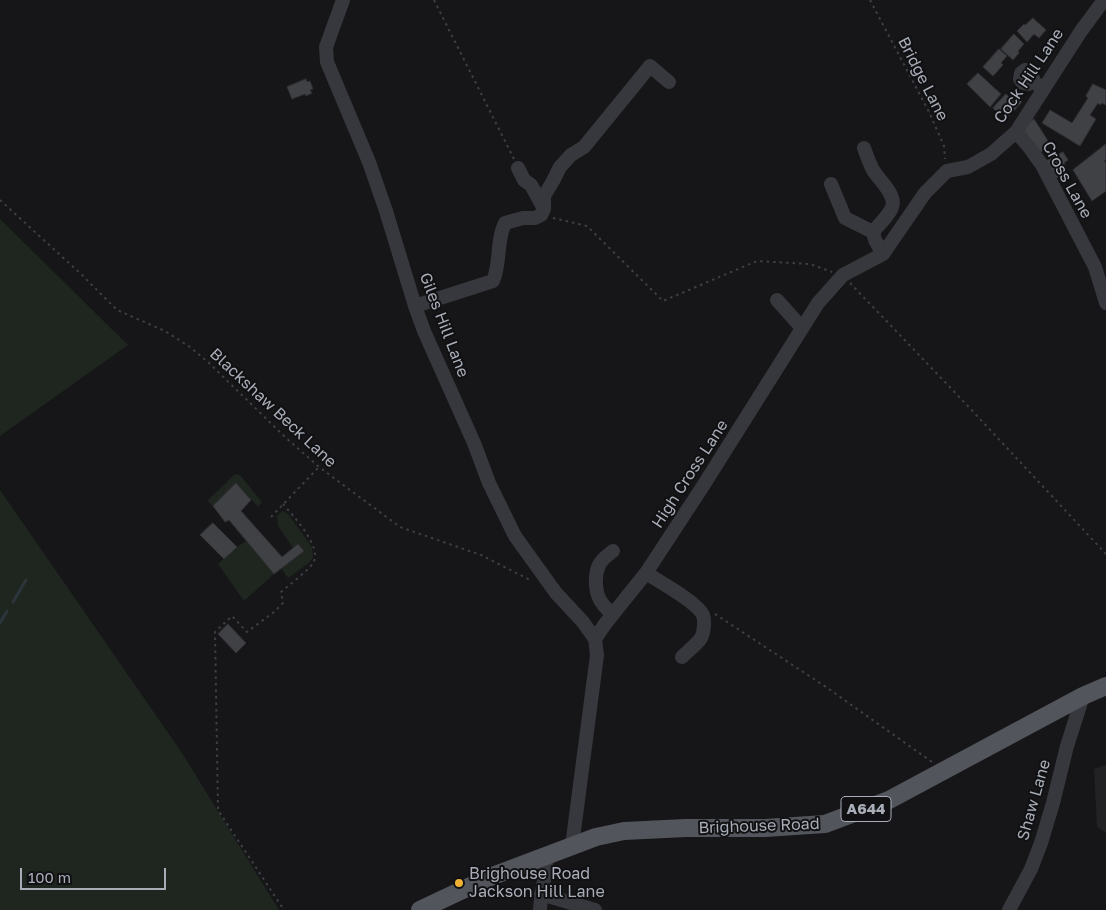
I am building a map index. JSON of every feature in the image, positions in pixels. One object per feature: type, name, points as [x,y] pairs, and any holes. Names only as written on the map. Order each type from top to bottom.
[{"type":"main road","name":"A644","points":[[1082,696],[1106,686]]},
{"type":"main road","name":"Brighouse Road","points":[[420,910],[490,877],[572,846],[624,831],[686,828],[765,828],[825,824],[889,800],[1082,696]]},
{"type":"street","name":"Giles Hill Lane","points":[[343,0],[326,47],[327,62],[369,162],[424,331],[474,443],[490,484],[515,536],[556,593],[583,622],[595,639]]},
{"type":"street","name":"Cock Hill Lane","points":[[947,171],[968,167],[991,154],[1016,132],[1039,85],[1104,0]]},
{"type":"street","points":[[415,306],[493,282],[497,273],[501,230],[504,223],[523,218],[535,218],[542,212],[544,196],[560,167],[571,155],[584,147],[650,66],[670,82]]},
{"type":"street","name":"Cross Lane","points":[[1016,132],[1042,165],[1095,267],[1106,303]]},
{"type":"street","points":[[864,148],[874,171],[893,198],[893,206],[889,213],[873,232]]},
{"type":"street","points":[[518,168],[524,180],[531,185],[536,194],[542,212]]},
{"type":"street","name":"High Cross Lane","points":[[595,639],[646,573],[818,303],[843,276],[882,254],[925,193],[947,171]]},
{"type":"street","points":[[831,184],[845,218],[873,232],[882,254]]},
{"type":"street","points":[[777,300],[802,328]]},
{"type":"street","points":[[613,551],[599,566],[596,583],[601,603],[613,614]]},
{"type":"street","points":[[646,573],[686,598],[697,607],[703,616],[702,638],[682,657]]},
{"type":"street","points":[[572,846],[597,656],[595,639]]},
{"type":"street","name":"Shaw Lane","points":[[1009,910],[1030,869],[1041,842],[1054,802],[1067,746],[1082,696]]},
{"type":"street","points":[[540,910],[547,855]]},
{"type":"street","points":[[541,894],[595,910]]},
{"type":"path","points":[[434,0],[518,168]]},
{"type":"path","name":"Bridge Lane","points":[[870,0],[929,112],[944,146],[947,171]]},
{"type":"path","name":"Blackshaw Beck Lane","points":[[0,200],[117,310],[165,331],[190,347],[319,467],[400,527],[481,555],[531,581]]},
{"type":"path","points":[[542,212],[587,226],[663,302],[757,261],[810,264],[843,276],[1106,554]]},
{"type":"path","points":[[271,517],[319,467]]},
{"type":"path","points":[[283,504],[314,547],[316,555],[313,563],[281,592],[283,603],[247,632],[232,616],[214,632],[218,810],[284,910]]},
{"type":"path","points":[[715,614],[826,686],[944,771]]},
{"type":"shaded area","points":[[0,219],[128,345],[0,436]]},
{"type":"shaded area","points":[[235,474],[240,475],[262,502],[258,507],[236,483],[213,506],[208,501]]},
{"type":"shaded area","points":[[0,490],[182,753],[279,910],[0,910]]},
{"type":"shaded area","points":[[283,511],[288,514],[312,547],[313,558],[288,578],[281,568],[303,551],[298,544],[293,548],[278,526],[277,516]]},
{"type":"shaded area","points":[[246,541],[274,574],[244,601],[218,564]]},
{"type":"shaded area","points":[[1106,765],[1106,833],[1097,827],[1094,769]]},
{"type":"building","points":[[1033,18],[1046,30],[1039,38],[1034,34],[1027,42],[1017,31]]},
{"type":"building","points":[[1014,34],[1024,44],[1013,60],[1001,49]]},
{"type":"building","points":[[999,49],[1007,56],[1001,63],[1003,65],[993,76],[983,67]]},
{"type":"building","points":[[978,73],[1001,94],[990,107],[967,84]]},
{"type":"building","points":[[306,79],[307,82],[310,81],[313,89],[310,90],[312,93],[292,99],[287,87]]},
{"type":"building","points":[[1093,84],[1106,90],[1106,105],[1098,103],[1090,115],[1096,119],[1080,146],[1042,123],[1050,110],[1072,123],[1088,98],[1086,96]]},
{"type":"building","points":[[1006,94],[1011,99],[1014,95],[1022,102],[1009,116],[1002,110],[999,114],[993,108]]},
{"type":"building","points":[[1034,119],[1050,144],[1039,154],[1022,129]]},
{"type":"building","points":[[1106,144],[1106,160],[1104,161],[1106,163],[1106,191],[1092,201],[1073,170]]},
{"type":"building","points":[[1063,152],[1068,160],[1064,163],[1066,168],[1062,171],[1064,174],[1056,178],[1045,162]]},
{"type":"building","points":[[236,483],[251,500],[241,511],[282,557],[298,544],[304,551],[274,574],[229,520],[225,522],[213,506]]},
{"type":"building","points":[[213,523],[237,547],[224,559],[200,535]]},
{"type":"building","points":[[228,624],[246,643],[236,653],[218,634]]},
{"type":"waterway","points":[[13,602],[26,580]]},
{"type":"waterway","points":[[0,623],[7,611]]},
{"type":"place","name":"Brighouse Road Jackson Hill Lane","points":[[459,883]]}]
